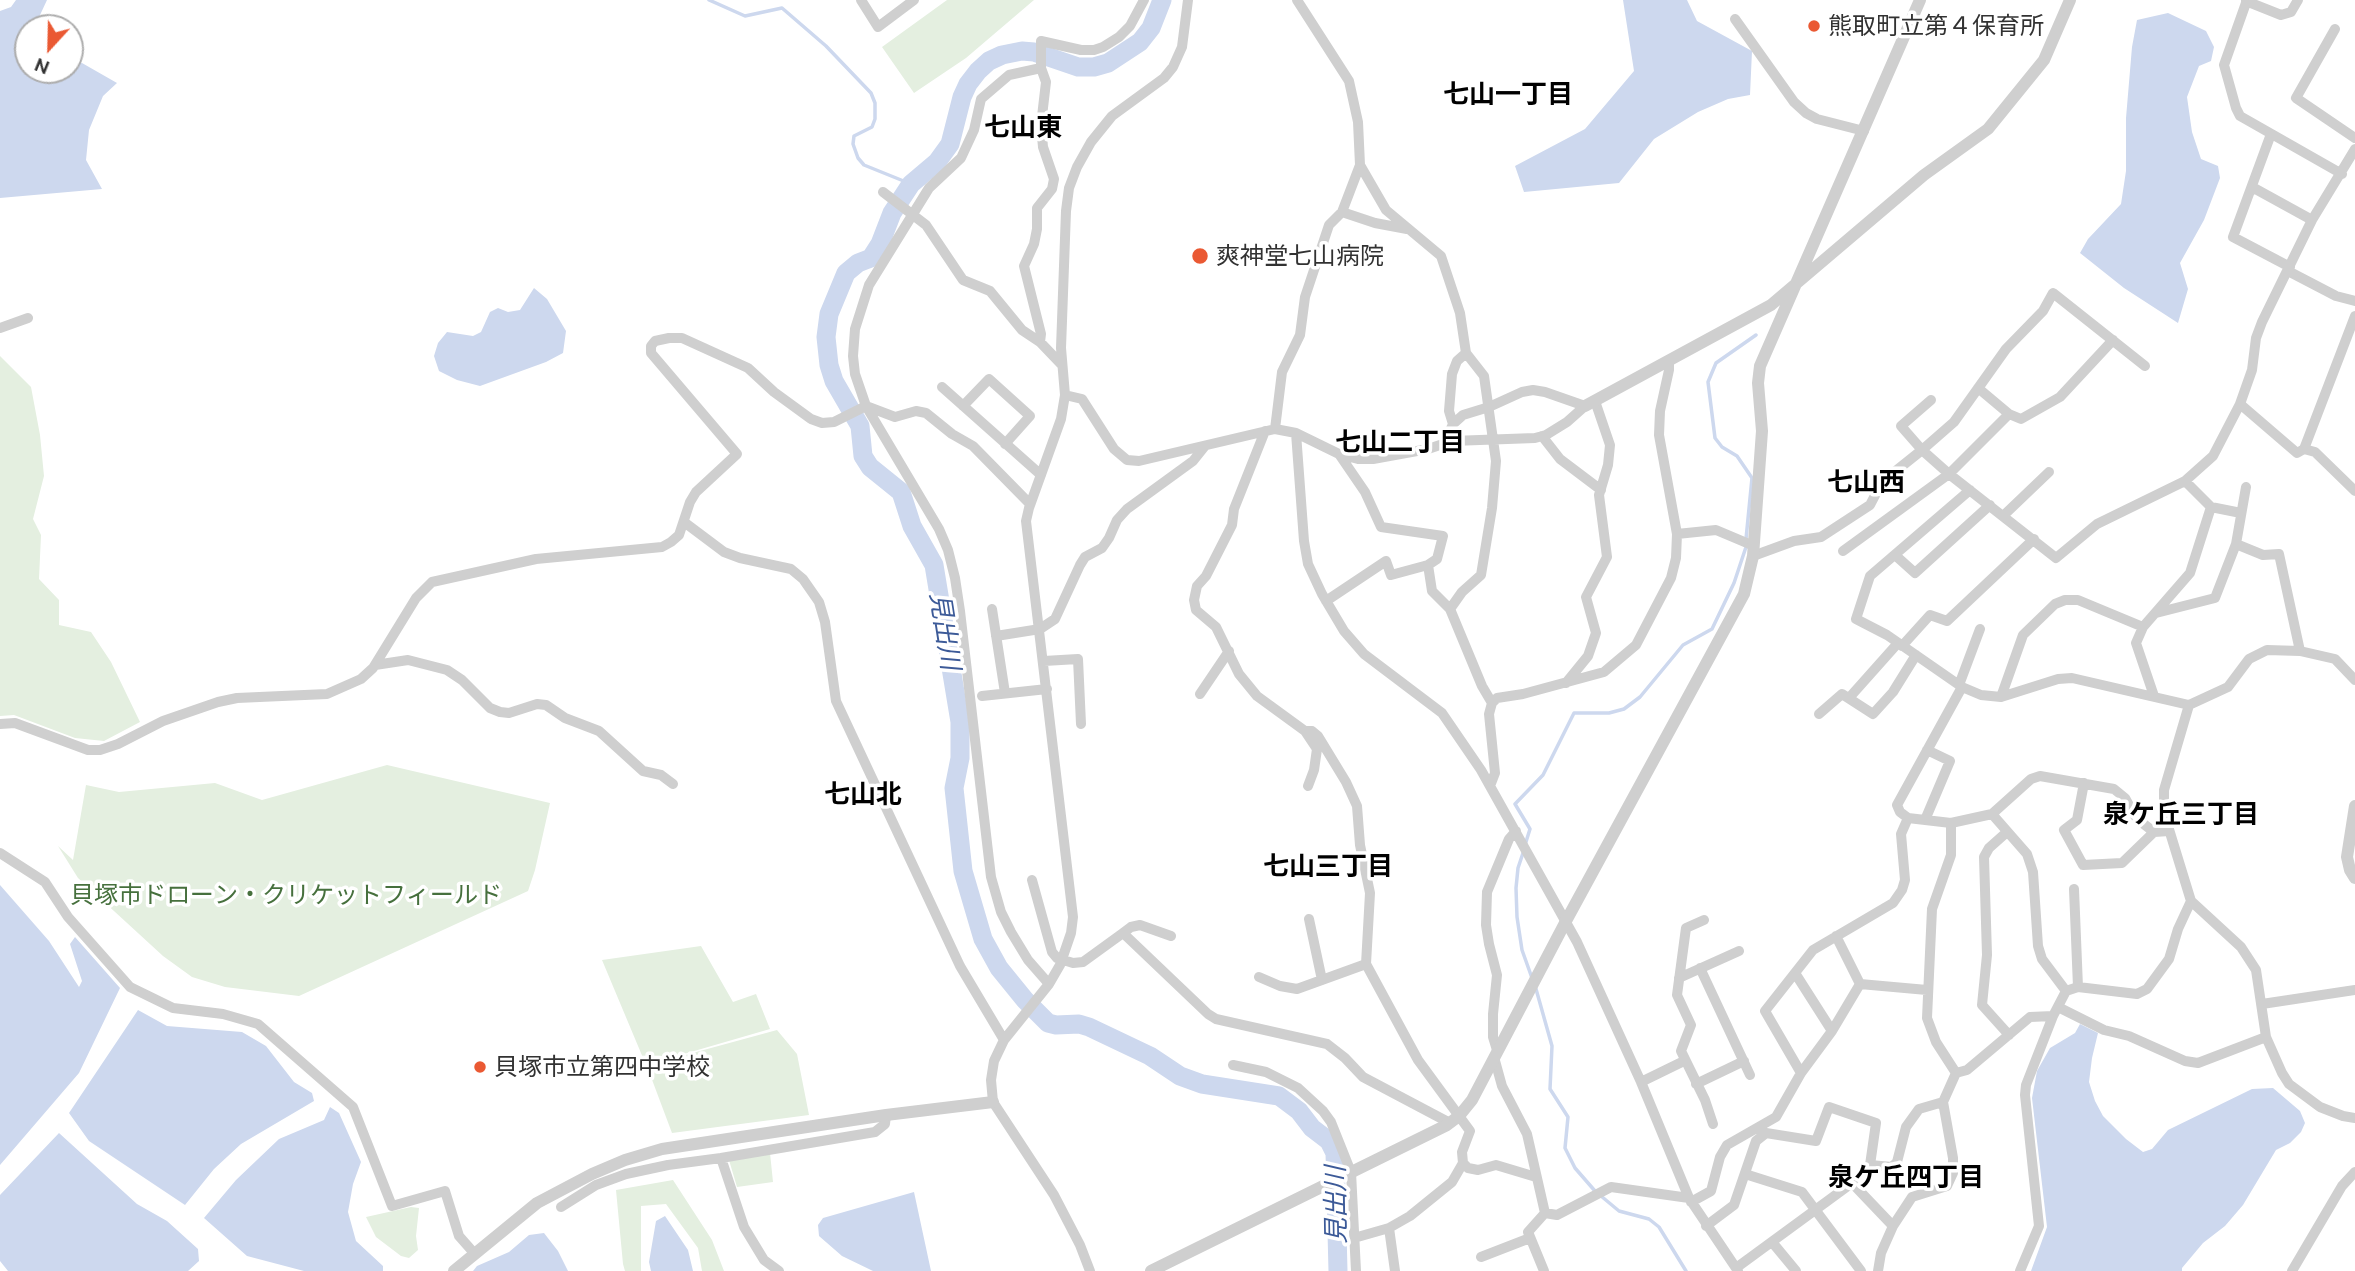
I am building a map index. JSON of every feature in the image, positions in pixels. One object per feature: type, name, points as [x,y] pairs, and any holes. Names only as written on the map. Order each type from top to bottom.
[{"type":"street","points":[[861,0],[878,27],[914,0]]},
{"type":"street","points":[[1040,342],[1041,334],[1024,266],[1034,244],[1037,208],[1052,189],[1054,178],[1043,147],[1041,125],[1046,82],[1041,68],[1041,41],[1082,50],[1103,47],[1130,26],[1144,0]]},
{"type":"street","points":[[1090,1271],[1054,1195],[993,1102],[991,1080],[1004,1040],[1049,984],[1062,960],[1073,917],[1026,522],[1061,419],[1065,395],[1061,348],[1069,188],[1091,142],[1112,116],[1164,78],[1173,67],[1182,47],[1188,0]]},
{"type":"street","points":[[1297,0],[1349,81],[1358,122],[1360,165],[1342,212],[1329,225],[1305,297],[1300,335],[1282,372],[1270,430],[1234,509],[1232,525],[1206,576],[1197,586],[1194,600],[1196,610],[1216,627],[1239,674],[1257,696],[1305,731],[1317,749],[1308,786]]},
{"type":"street","points":[[1151,1271],[1455,1120],[1472,1100],[1744,594],[1753,551],[1762,431],[1758,383],[1760,366],[1920,0]]},
{"type":"street","points":[[1065,395],[1082,400],[1114,449],[1127,460],[1139,461],[1270,430],[1296,433],[1339,454],[1358,459],[1428,449],[1452,441],[1542,436],[1567,422],[1590,403],[1771,305],[1924,176],[1988,128],[2044,60],[2070,0]]},
{"type":"street","points":[[2298,0],[2291,12],[2281,15],[2246,1],[2224,65],[2241,117],[2342,174]]},
{"type":"street","points":[[1735,19],[1794,102],[1806,113],[1817,119],[1864,131]]},
{"type":"street","points":[[2335,29],[2296,98],[2355,138]]},
{"type":"street","points":[[1041,68],[1009,75],[981,99],[974,130],[961,158],[929,188],[869,285],[855,330],[852,356],[866,405],[939,528],[948,550],[956,578],[991,877],[1001,912],[1011,933],[1028,960],[1049,984]]},
{"type":"street","points":[[2272,134],[2233,237],[2336,296],[2355,301]]},
{"type":"street","points":[[1931,400],[1901,426],[1922,450],[1949,474],[2056,558],[2097,524],[2185,481],[2213,456],[2240,404],[2252,370],[2256,338],[2262,322],[2312,220],[2355,149]]},
{"type":"street","points":[[1360,165],[1386,210],[1441,256],[1460,313],[1466,352],[1484,376],[1496,461],[1493,508],[1480,575],[1462,592],[1450,609]]},
{"type":"street","points":[[1053,185],[1069,188]]},
{"type":"street","points":[[2252,187],[2312,220]]},
{"type":"street","points":[[883,192],[926,225],[963,280],[990,291],[1022,330],[1040,342],[1062,365]]},
{"type":"street","points":[[1342,212],[1374,223],[1407,229]]},
{"type":"street","points":[[1677,534],[1716,530],[1753,551],[1821,537],[1870,505],[1882,482],[1954,422],[2006,349],[2043,311],[2053,293],[2145,366]]},
{"type":"street","points":[[2240,404],[2297,453],[2304,449],[2355,316]]},
{"type":"street","points":[[0,328],[28,318]]},
{"type":"street","points":[[0,724],[15,723],[88,750],[100,750],[163,721],[218,702],[237,698],[327,694],[361,679],[375,665],[416,598],[432,582],[536,559],[662,547],[671,542],[679,535],[696,492],[737,454],[651,353],[651,346],[655,341],[669,338],[681,338],[748,368],[774,392],[811,419],[822,423],[837,420],[866,405],[895,417],[916,411],[926,413],[952,434],[973,446],[1030,504]]},
{"type":"street","points":[[1978,388],[2009,414],[2021,419],[2060,397],[2113,340]]},
{"type":"street","points":[[1453,424],[1449,411],[1452,374],[1457,361],[1466,352]]},
{"type":"street","points":[[1490,786],[1495,773],[1489,714],[1492,703],[1497,698],[1523,694],[1604,672],[1636,645],[1671,578],[1676,558],[1677,534],[1659,435],[1660,411],[1669,360]]},
{"type":"street","points":[[963,406],[989,379],[1030,416],[1005,444]]},
{"type":"street","points":[[942,387],[1041,475]]},
{"type":"street","points":[[1444,444],[1453,424],[1463,415],[1489,407],[1522,391],[1533,390],[1590,403]]},
{"type":"street","points":[[1566,683],[1588,656],[1596,633],[1586,597],[1608,557],[1600,509],[1610,445],[1590,403]]},
{"type":"street","points":[[1843,551],[1949,474],[2009,414]]},
{"type":"street","points":[[1296,433],[1308,564],[1326,601],[1344,631],[1364,654],[1442,713],[1490,786],[1566,921],[1641,1082],[1690,1200],[1706,1226],[1737,1269],[1852,1183],[1870,1165],[1876,1123],[1829,1107],[1816,1141],[1766,1133],[1756,1141],[1734,1205],[1706,1226]]},
{"type":"street","points":[[1542,436],[1560,459],[1601,490]]},
{"type":"street","points":[[996,636],[1040,629],[1055,619],[1080,565],[1085,557],[1102,548],[1116,520],[1193,461],[1205,446]]},
{"type":"street","points":[[2304,449],[2315,452],[2355,491]]},
{"type":"street","points":[[1326,601],[1386,561],[1391,575],[1428,565],[1437,559],[1443,536],[1381,527],[1365,492],[1339,454]]},
{"type":"street","points":[[2003,516],[2049,472]]},
{"type":"street","points":[[2185,481],[2211,507],[2241,513]]},
{"type":"street","points":[[2156,612],[2215,598],[2236,544],[2246,487]]},
{"type":"street","points":[[1970,490],[1870,576],[1856,619],[1961,686],[1981,695],[2001,697],[2057,679],[2072,678],[2189,705],[2228,687],[2249,659],[2267,650],[2300,651],[2335,659],[2355,680]]},
{"type":"street","points":[[1895,555],[1915,573],[1990,505]]},
{"type":"street","points":[[2154,696],[2137,643],[2143,627],[2190,573],[2211,507]]},
{"type":"street","points":[[684,522],[724,552],[791,569],[803,579],[819,602],[825,622],[836,701],[954,954],[1004,1040]]},
{"type":"street","points":[[1849,698],[1930,615],[1947,621],[2034,539]]},
{"type":"street","points":[[2236,544],[2263,555],[2279,554],[2300,651]]},
{"type":"street","points":[[1428,565],[1432,591],[1450,609],[1482,687],[1492,703]]},
{"type":"street","points":[[2001,697],[2023,635],[2055,604],[2065,600],[2078,600],[2143,627]]},
{"type":"street","points":[[992,609],[1005,694]]},
{"type":"street","points":[[1980,629],[1961,686],[1897,805],[1900,812],[1908,818],[1951,823],[1992,814],[2031,779],[2040,776],[2114,789],[2125,798],[2136,818],[2154,832]]},
{"type":"street","points":[[1200,694],[1229,651]]},
{"type":"street","points":[[1819,714],[1842,694],[1873,714],[1893,692],[1916,655]]},
{"type":"street","points":[[1044,661],[1079,659],[1081,724]]},
{"type":"street","points":[[375,665],[408,660],[447,670],[490,708],[500,712],[509,713],[537,704],[546,705],[565,718],[599,731],[643,771],[661,775],[673,784]]},
{"type":"street","points":[[982,696],[1047,689]]},
{"type":"street","points":[[2189,705],[2164,790],[2164,813],[2191,901],[2241,947],[2256,970],[2266,1037],[2289,1084],[2320,1107],[2355,1118]]},
{"type":"street","points":[[1305,731],[1312,731],[1318,736],[1357,806],[1360,845],[1370,892],[1366,964],[1418,1060],[1455,1120]]},
{"type":"street","points":[[1925,820],[1950,761],[1927,750]]},
{"type":"street","points":[[2084,783],[2077,820],[2064,830],[2083,865],[2122,863],[2154,832],[2169,831]]},
{"type":"street","points":[[2355,806],[2347,857],[2355,878]]},
{"type":"street","points":[[1992,814],[2027,855],[2033,872],[2038,946],[2042,960],[2066,991]]},
{"type":"street","points":[[1801,1073],[1765,1011],[1813,950],[1894,903],[1905,880],[1901,834],[1908,818]]},
{"type":"street","points":[[1951,823],[1951,855],[1932,909],[1927,1018],[1936,1042],[1956,1073]]},
{"type":"street","points":[[1516,831],[1509,839],[1487,892],[1487,934],[1497,975],[1493,1037],[1502,1086],[1527,1134],[1545,1213]]},
{"type":"street","points":[[2007,832],[1989,848],[1984,857],[1987,955],[1982,1005],[2009,1035]]},
{"type":"street","points":[[0,853],[45,882],[68,917],[130,987],[173,1007],[223,1014],[258,1024],[353,1107],[392,1206],[445,1191],[460,1236],[474,1253]]},
{"type":"street","points":[[1032,880],[1052,952],[1057,958],[1073,963],[1083,962],[1131,926],[1140,925],[1171,936]]},
{"type":"street","points":[[2074,889],[2078,988]]},
{"type":"street","points":[[2020,1271],[2039,1226],[2026,1085],[2056,1011],[2066,991],[2078,988],[2137,994],[2147,989],[2169,959],[2178,929],[2191,901]]},
{"type":"street","points":[[1309,919],[1322,980]]},
{"type":"street","points":[[1704,920],[1686,928],[1677,995],[1691,1025],[1681,1051],[1705,1100],[1713,1124]]},
{"type":"street","points":[[1123,933],[1208,1014],[1327,1044],[1363,1077],[1455,1120],[1470,1131],[1462,1152],[1463,1163],[1452,1182],[1440,1194],[1389,1228],[1354,1238]]},
{"type":"street","points":[[1836,936],[1860,984]]},
{"type":"street","points":[[1679,978],[1739,950]]},
{"type":"street","points":[[1259,977],[1280,986],[1297,989],[1366,964]]},
{"type":"street","points":[[1700,968],[1751,1075]]},
{"type":"street","points":[[1795,973],[1832,1031]]},
{"type":"street","points":[[1860,984],[1927,990]]},
{"type":"street","points":[[1545,1213],[1557,1214],[1611,1187],[1690,1200],[1711,1191],[1720,1157],[1727,1145],[1776,1117],[1801,1073],[1832,1031],[1860,984]]},
{"type":"street","points":[[2262,1004],[2355,990]]},
{"type":"street","points":[[1956,1073],[1967,1070],[2030,1017],[2056,1011],[2104,1030],[2129,1036],[2185,1062],[2198,1063],[2266,1037]]},
{"type":"street","points":[[1696,1084],[1744,1060]]},
{"type":"street","points":[[1641,1082],[1684,1061]]},
{"type":"street","points":[[1233,1065],[1266,1072],[1298,1088],[1331,1122],[1351,1172],[1356,1271]]},
{"type":"street","points":[[1878,1271],[1881,1253],[1893,1226],[1912,1197],[1947,1186],[1953,1173],[1944,1102],[1956,1073]]},
{"type":"street","points":[[454,1271],[537,1203],[662,1149],[886,1115],[993,1102]]},
{"type":"street","points":[[1870,1165],[1892,1167],[1897,1162],[1906,1127],[1919,1109],[1944,1102]]},
{"type":"street","points":[[561,1207],[597,1178],[668,1164],[721,1158],[875,1132],[885,1124],[886,1115]]},
{"type":"street","points":[[721,1158],[744,1227],[764,1260],[779,1271]]},
{"type":"street","points":[[1463,1163],[1468,1168],[1478,1170],[1496,1166],[1536,1177]]},
{"type":"street","points":[[2292,1271],[2342,1186],[2355,1172]]},
{"type":"street","points":[[1745,1174],[1802,1192],[1861,1271]]},
{"type":"street","points":[[1852,1183],[1893,1226]]},
{"type":"street","points":[[1544,1271],[1528,1232],[1545,1213]]},
{"type":"street","points":[[1389,1228],[1395,1271]]},
{"type":"street","points":[[1481,1257],[1530,1238]]},
{"type":"street","points":[[1772,1242],[1796,1271]]},
{"type":"green space","points":[[947,0],[1034,0],[966,58],[914,93],[882,47]]},
{"type":"green space","points":[[0,356],[31,387],[40,435],[44,476],[33,519],[41,535],[39,579],[59,600],[59,625],[91,632],[111,662],[140,722],[104,741],[75,738],[14,715],[0,716]]},
{"type":"green space","name":"貝塚市ドローン・クリケットフィールド","points":[[387,765],[550,803],[528,891],[299,996],[225,987],[192,977],[163,956],[78,878],[58,846],[73,860],[86,785],[119,792],[215,783],[262,800]]},
{"type":"green space","points":[[701,946],[733,1002],[756,994],[770,1029],[646,1065],[602,960]]},
{"type":"green space","points":[[777,1030],[797,1054],[809,1115],[672,1133],[648,1069],[678,1057]]},
{"type":"green space","points":[[770,1153],[773,1182],[737,1187],[729,1160]]},
{"type":"green space","points":[[673,1180],[712,1240],[724,1271],[702,1271],[698,1248],[666,1204],[641,1206],[641,1271],[625,1271],[616,1190]]},
{"type":"green space","points":[[411,1207],[419,1208],[416,1236],[418,1250],[409,1258],[401,1256],[376,1237],[366,1217]]},
{"type":"water","points":[[16,0],[47,0],[40,14],[14,14],[14,84],[84,84],[84,64],[117,83],[103,96],[89,130],[86,160],[102,189],[0,198],[0,11],[11,7]]},
{"type":"water","points":[[1623,0],[1687,0],[1697,21],[1752,51],[1750,95],[1728,99],[1698,112],[1654,139],[1619,183],[1524,192],[1515,166],[1585,129],[1634,71]]},
{"type":"water","points":[[2168,13],[2206,31],[2214,47],[2211,61],[2199,66],[2187,97],[2192,132],[2201,159],[2218,166],[2220,178],[2204,220],[2180,263],[2188,289],[2178,323],[2124,288],[2080,253],[2088,239],[2121,204],[2126,171],[2126,118],[2132,47],[2137,20]]},
{"type":"water","points":[[534,288],[547,299],[566,331],[563,353],[480,386],[457,380],[439,371],[434,356],[438,343],[447,332],[473,336],[481,332],[490,312],[498,308],[508,312],[520,310]]},
{"type":"water","points":[[0,885],[49,941],[79,987],[82,981],[70,944],[75,937],[120,988],[79,1073],[0,1165]]},
{"type":"water","points":[[138,1010],[167,1026],[242,1032],[266,1046],[294,1082],[312,1093],[314,1101],[241,1144],[214,1169],[185,1205],[89,1141],[69,1113]]},
{"type":"water","points":[[2080,1024],[2098,1033],[2089,1082],[2095,1101],[2103,1116],[2143,1152],[2152,1149],[2168,1130],[2252,1089],[2273,1088],[2300,1111],[2305,1123],[2301,1132],[2290,1143],[2276,1150],[2243,1205],[2225,1226],[2203,1243],[2182,1271],[2031,1271],[2047,1227],[2032,1098],[2037,1071],[2050,1048],[2075,1033]]},
{"type":"water","points":[[330,1107],[339,1113],[361,1162],[353,1184],[348,1212],[356,1241],[383,1266],[383,1271],[304,1271],[247,1256],[204,1218],[236,1180],[279,1139],[324,1120]]},
{"type":"water","points":[[59,1133],[137,1204],[167,1221],[198,1249],[199,1261],[188,1271],[8,1271],[0,1261],[0,1195]]},
{"type":"water","points":[[914,1192],[931,1271],[873,1271],[842,1256],[819,1236],[818,1225],[823,1218]]},
{"type":"water","points":[[665,1216],[688,1250],[693,1271],[651,1271],[649,1262],[656,1221]]},
{"type":"water","points":[[544,1233],[558,1251],[568,1271],[473,1271],[477,1266],[509,1252],[529,1235]]},
{"type":"waterway","points":[[709,0],[745,16],[782,8],[826,46],[871,93],[875,103],[872,127],[854,136],[853,144],[858,158],[864,165],[911,184]]},
{"type":"waterway","name":"見出川","points":[[1162,0],[1151,28],[1140,42],[1108,63],[1094,67],[1078,67],[1034,52],[1022,51],[1002,55],[989,61],[978,71],[962,97],[950,144],[937,162],[911,184],[892,213],[880,244],[871,258],[858,263],[846,273],[829,314],[826,337],[829,365],[834,381],[860,426],[863,456],[870,467],[901,492],[912,526],[934,565],[960,722],[960,758],[954,788],[963,871],[983,939],[999,968],[1048,1023],[1089,1027],[1150,1056],[1180,1076],[1202,1084],[1279,1096],[1299,1111],[1312,1128],[1329,1141],[1335,1153],[1338,1271]]},
{"type":"waterway","points":[[1746,539],[1752,478],[1737,456],[1722,447],[1715,438],[1708,382],[1716,363],[1756,335]]},
{"type":"waterway","points":[[1525,845],[1530,829],[1515,804],[1543,775],[1574,713],[1609,713],[1624,709],[1640,697],[1683,645],[1712,629],[1734,583],[1746,547]]},
{"type":"waterway","points":[[1523,853],[1516,888],[1517,917],[1522,950],[1532,978]]},
{"type":"waterway","points":[[1536,989],[1552,1046],[1550,1089],[1568,1117],[1565,1148],[1575,1168],[1595,1191]]},
{"type":"waterway","points":[[1601,1196],[1619,1211],[1649,1219],[1659,1227],[1686,1271]]},
{"type":"place","name":"熊取町立第４保育所","points":[[1814,26]]},
{"type":"place","name":"爽神堂七山病院","points":[[1200,256]]},
{"type":"place","name":"貝塚市立第四中学校","points":[[480,1067]]},
{"type":"district","name":"七山一丁目","points":[[1508,94]]},
{"type":"district","name":"七山東","points":[[1023,127]]},
{"type":"district","name":"七山二丁目","points":[[1400,442]]},
{"type":"district","name":"七山西","points":[[1866,482]]},
{"type":"district","name":"七山北","points":[[863,794]]},
{"type":"district","name":"泉ケ丘三丁目","points":[[2181,814]]},
{"type":"district","name":"七山三丁目","points":[[1328,866]]},
{"type":"district","name":"泉ケ丘四丁目","points":[[1906,1177]]}]
